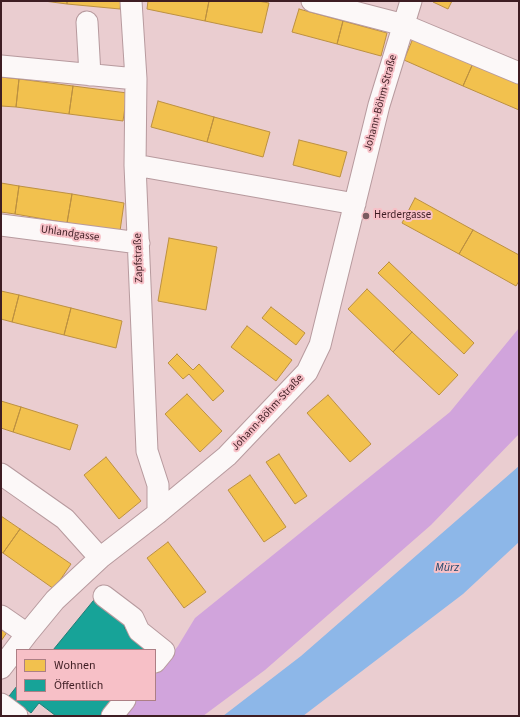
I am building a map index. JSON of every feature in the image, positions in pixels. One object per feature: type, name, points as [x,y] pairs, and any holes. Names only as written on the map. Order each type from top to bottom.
[{"type":"street","name":"Zapfstraße","points":[[131,1],[136,79],[135,165],[147,450],[158,485],[158,513]]},
{"type":"street","points":[[312,1],[404,25],[519,73]]},
{"type":"street","name":"Johann-Böhm-Straße","points":[[1,668],[55,600],[100,558],[158,513],[227,456],[307,372],[320,345],[379,105],[411,1]]},
{"type":"street","points":[[87,22],[90,75]]},
{"type":"street","points":[[1,66],[136,79]]},
{"type":"street","points":[[135,165],[355,204]]},
{"type":"street","name":"Uhlandgasse","points":[[1,225],[139,243]]},
{"type":"street","points":[[1,474],[64,519],[100,558]]},
{"type":"street","points":[[104,596],[133,618],[139,631],[164,651],[156,661]]},
{"type":"street","points":[[1,616],[27,634]]},
{"type":"street","points":[[112,716],[124,701]]},
{"type":"street","points":[[1,704],[17,716]]},
{"type":"shaded area","points":[[519,328],[519,434],[431,525],[265,670],[203,716],[122,716],[134,701],[156,701],[156,674],[178,646],[195,618],[450,412]]},
{"type":"water","name":"Mürz","points":[[519,466],[519,542],[463,594],[303,716],[223,716],[301,656]]},
{"type":"building: Wohnen","points":[[44,1],[67,1],[67,4]]},
{"type":"building: Wohnen","points":[[67,1],[121,1],[120,9],[67,4]]},
{"type":"building: Wohnen","points":[[148,1],[209,1],[205,21],[147,9]]},
{"type":"building: Wohnen","points":[[209,1],[258,1],[269,3],[262,33],[205,21]]},
{"type":"building: Wohnen","points":[[433,1],[452,1],[448,9]]},
{"type":"building: Wohnen","points":[[299,9],[343,21],[337,44],[292,32]]},
{"type":"building: Wohnen","points":[[343,21],[387,33],[381,56],[337,44]]},
{"type":"building: Wohnen","points":[[414,36],[474,61],[463,86],[404,60]]},
{"type":"building: Wohnen","points":[[474,61],[519,81],[519,110],[463,86]]},
{"type":"building: Wohnen","points":[[1,77],[19,79],[16,107],[1,106]]},
{"type":"building: Wohnen","points":[[19,79],[73,86],[69,114],[16,107]]},
{"type":"building: Wohnen","points":[[73,86],[127,93],[123,121],[69,114]]},
{"type":"building: Wohnen","points":[[158,101],[214,117],[207,142],[151,127]]},
{"type":"building: Wohnen","points":[[214,117],[270,132],[263,157],[207,142]]},
{"type":"building: Wohnen","points":[[299,140],[347,152],[340,177],[293,165]]},
{"type":"building: Wohnen","points":[[1,183],[19,186],[15,214],[1,212]]},
{"type":"building: Wohnen","points":[[19,186],[72,194],[67,223],[15,214]]},
{"type":"building: Wohnen","points":[[72,194],[124,203],[120,231],[67,223]]},
{"type":"building: Wohnen","points":[[415,198],[473,230],[459,254],[402,223]]},
{"type":"building: Wohnen","points":[[473,230],[519,255],[519,281],[516,286],[459,254]]},
{"type":"building: Wohnen","points":[[169,238],[217,247],[206,310],[158,301]]},
{"type":"building: Wohnen","points":[[389,262],[474,343],[464,354],[378,273]]},
{"type":"building: Wohnen","points":[[367,289],[412,332],[393,352],[348,309]]},
{"type":"building: Wohnen","points":[[1,291],[19,295],[12,322],[1,319]]},
{"type":"building: Wohnen","points":[[19,295],[71,308],[64,335],[12,322]]},
{"type":"building: Wohnen","points":[[271,307],[305,333],[296,345],[262,318]]},
{"type":"building: Wohnen","points":[[71,308],[122,321],[116,348],[64,335]]},
{"type":"building: Wohnen","points":[[247,326],[292,360],[276,381],[231,347]]},
{"type":"building: Wohnen","points":[[412,332],[458,375],[439,395],[393,352]]},
{"type":"building: Wohnen","points":[[177,354],[193,370],[199,364],[224,391],[213,401],[189,374],[183,379],[168,363]]},
{"type":"building: Wohnen","points":[[187,394],[222,431],[200,452],[165,414]]},
{"type":"building: Wohnen","points":[[328,395],[371,444],[350,462],[307,413]]},
{"type":"building: Wohnen","points":[[1,401],[21,407],[13,432],[1,428]]},
{"type":"building: Wohnen","points":[[21,407],[78,425],[70,450],[13,432]]},
{"type":"building: Wohnen","points":[[279,454],[307,496],[295,504],[266,462]]},
{"type":"building: Wohnen","points":[[106,457],[141,501],[119,519],[84,475]]},
{"type":"building: Wohnen","points":[[250,475],[286,527],[264,542],[228,490]]},
{"type":"building: Wohnen","points":[[1,516],[20,529],[3,553],[1,552]]},
{"type":"building: Wohnen","points":[[20,529],[71,564],[54,589],[3,553]]},
{"type":"building: Wohnen","points":[[168,542],[206,592],[184,608],[147,558]]},
{"type":"building: Wohnen","points":[[1,622],[10,628],[1,641]]},
{"type":"building: Öffentlich","points":[[98,595],[130,621],[124,628],[152,649],[54,649]]},
{"type":"building: Öffentlich","points":[[16,687],[16,701],[117,701],[105,716],[56,716],[39,703],[31,713],[21,705],[18,708],[6,700]]},
{"type":"place","name":"Herdergasse","points":[[366,216]]}]
